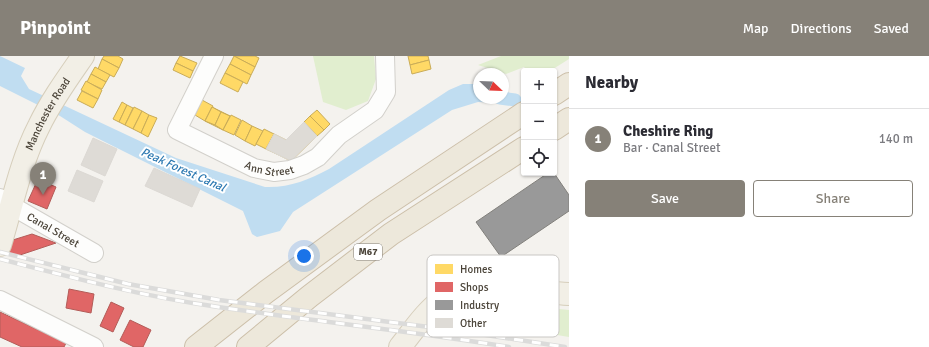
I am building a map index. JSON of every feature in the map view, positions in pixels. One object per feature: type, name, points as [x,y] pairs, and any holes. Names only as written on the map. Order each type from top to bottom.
[{"type":"highway","points":[[557,92],[569,84]]},
{"type":"highway","name":"M67","points":[[196,347],[266,292],[378,210],[521,116]]},
{"type":"highway","points":[[557,127],[569,119]]},
{"type":"highway","name":"M67","points":[[248,347],[310,296],[391,234],[521,150]]},
{"type":"highway","name":"M67","points":[[209,347],[266,292]]},
{"type":"main road","name":"Manchester Road","points":[[0,245],[6,202],[22,168],[38,126],[60,88],[83,56]]},
{"type":"main road","points":[[559,293],[569,294]]},
{"type":"main road","points":[[400,347],[427,315]]},
{"type":"street","name":"Ann Street","points":[[214,56],[177,130],[254,168],[274,172],[304,166],[318,157],[339,135],[375,110],[386,92],[385,56]]},
{"type":"street","name":"Canal Street","points":[[6,202],[94,253]]},
{"type":"street","points":[[0,300],[94,347]]},
{"type":"green space","points":[[313,56],[374,56],[376,79],[368,101],[346,110],[323,102]]},
{"type":"green space","points":[[501,56],[569,56],[569,59],[555,68],[524,67],[509,73],[509,68],[487,68],[478,65]]},
{"type":"green space","points":[[559,309],[569,310],[569,337],[559,335]]},
{"type":"water","points":[[0,56],[25,68],[21,76],[29,89],[176,158],[265,187],[290,185],[314,177],[329,169],[449,90],[463,84],[473,84],[473,104],[452,110],[293,212],[280,231],[257,237],[252,234],[243,211],[85,132],[60,116],[0,86]]},
{"type":"water","points":[[509,93],[516,96],[509,100]]},
{"type":"building: Homes","points":[[104,56],[118,56],[123,59],[119,68],[102,59]]},
{"type":"building: Homes","points":[[180,56],[197,63],[193,71],[176,63]]},
{"type":"building: Homes","points":[[234,56],[255,56],[259,58],[255,67]]},
{"type":"building: Homes","points":[[234,56],[255,67],[251,75],[230,64]]},
{"type":"building: Homes","points":[[408,56],[428,56],[429,60],[410,65]]},
{"type":"building: Homes","points":[[102,59],[119,68],[114,77],[98,69]]},
{"type":"building: Homes","points":[[429,60],[431,69],[412,74],[410,65]]},
{"type":"building: Homes","points":[[176,63],[193,71],[190,78],[173,70]]},
{"type":"building: Homes","points":[[230,64],[251,75],[247,84],[225,73]]},
{"type":"building: Homes","points":[[95,67],[110,75],[106,82],[91,74]]},
{"type":"building: Homes","points":[[225,73],[243,82],[238,92],[220,83]]},
{"type":"building: Homes","points":[[91,74],[106,82],[102,89],[87,82]]},
{"type":"building: Homes","points":[[86,81],[102,90],[98,99],[81,90]]},
{"type":"building: Homes","points":[[82,91],[98,99],[93,108],[77,100]]},
{"type":"building: Homes","points":[[202,100],[213,106],[205,121],[195,115]]},
{"type":"building: Homes","points":[[122,102],[127,105],[119,122],[113,119]]},
{"type":"building: Homes","points":[[127,105],[133,108],[125,125],[119,122]]},
{"type":"building: Homes","points":[[134,107],[142,111],[133,129],[125,125]]},
{"type":"building: Homes","points":[[212,107],[230,116],[223,130],[205,121]]},
{"type":"building: Homes","points":[[212,107],[221,112],[215,125],[205,121]]},
{"type":"building: Homes","points":[[317,110],[330,124],[324,130],[310,116]]},
{"type":"building: Homes","points":[[142,111],[149,115],[141,133],[133,129]]},
{"type":"building: Homes","points":[[221,112],[230,116],[223,130],[215,125]]},
{"type":"building: Homes","points":[[149,115],[157,118],[148,137],[141,133]]},
{"type":"building: Homes","points":[[231,115],[241,120],[234,135],[223,130]]},
{"type":"building: Homes","points":[[310,116],[324,130],[317,136],[304,122]]},
{"type":"building: Homes","points":[[242,120],[252,126],[245,141],[235,135]]},
{"type":"building: Homes","points":[[304,122],[317,136],[291,161],[279,155],[286,140]]},
{"type":"building: Homes","points":[[252,126],[263,131],[255,146],[245,141]]},
{"type":"building: Homes","points":[[264,129],[274,134],[266,149],[256,144]]},
{"type":"building: Homes","points":[[274,134],[286,140],[279,155],[266,149]]},
{"type":"building: Shops","points":[[38,179],[56,187],[47,209],[28,201]]},
{"type":"building: Shops","points":[[32,234],[56,243],[17,256],[0,252],[0,244]]},
{"type":"building: Shops","points":[[69,289],[94,294],[91,313],[66,308]]},
{"type":"building: Shops","points":[[111,302],[124,308],[113,332],[100,326]]},
{"type":"building: Shops","points":[[0,312],[66,343],[64,347],[22,347],[0,337]]},
{"type":"building: Shops","points":[[130,320],[151,330],[143,347],[134,347],[120,340]]},
{"type":"building: Industry","points":[[544,176],[556,176],[569,195],[569,211],[504,255],[500,255],[476,222]]},
{"type":"building: Other","points":[[304,122],[317,136],[291,161],[266,149],[274,134],[286,140]]},
{"type":"building: Other","points":[[93,138],[117,149],[105,176],[81,165]]},
{"type":"building: Other","points":[[154,168],[200,189],[192,207],[145,186]]},
{"type":"building: Other","points":[[77,170],[103,181],[94,202],[68,191]]},
{"type":"waterway","name":"Peak Forest Canal","points":[[509,99],[515,100]]},
{"type":"railway","points":[[0,252],[128,284],[219,300],[427,327]]},
{"type":"railway","points":[[0,259],[106,286],[185,302],[427,335]]},
{"type":"railway","points":[[442,337],[509,347]]},
{"type":"railway","points":[[499,337],[565,347]]},
{"type":"place","name":"Cheshire Ring","points":[[43,195]]}]
